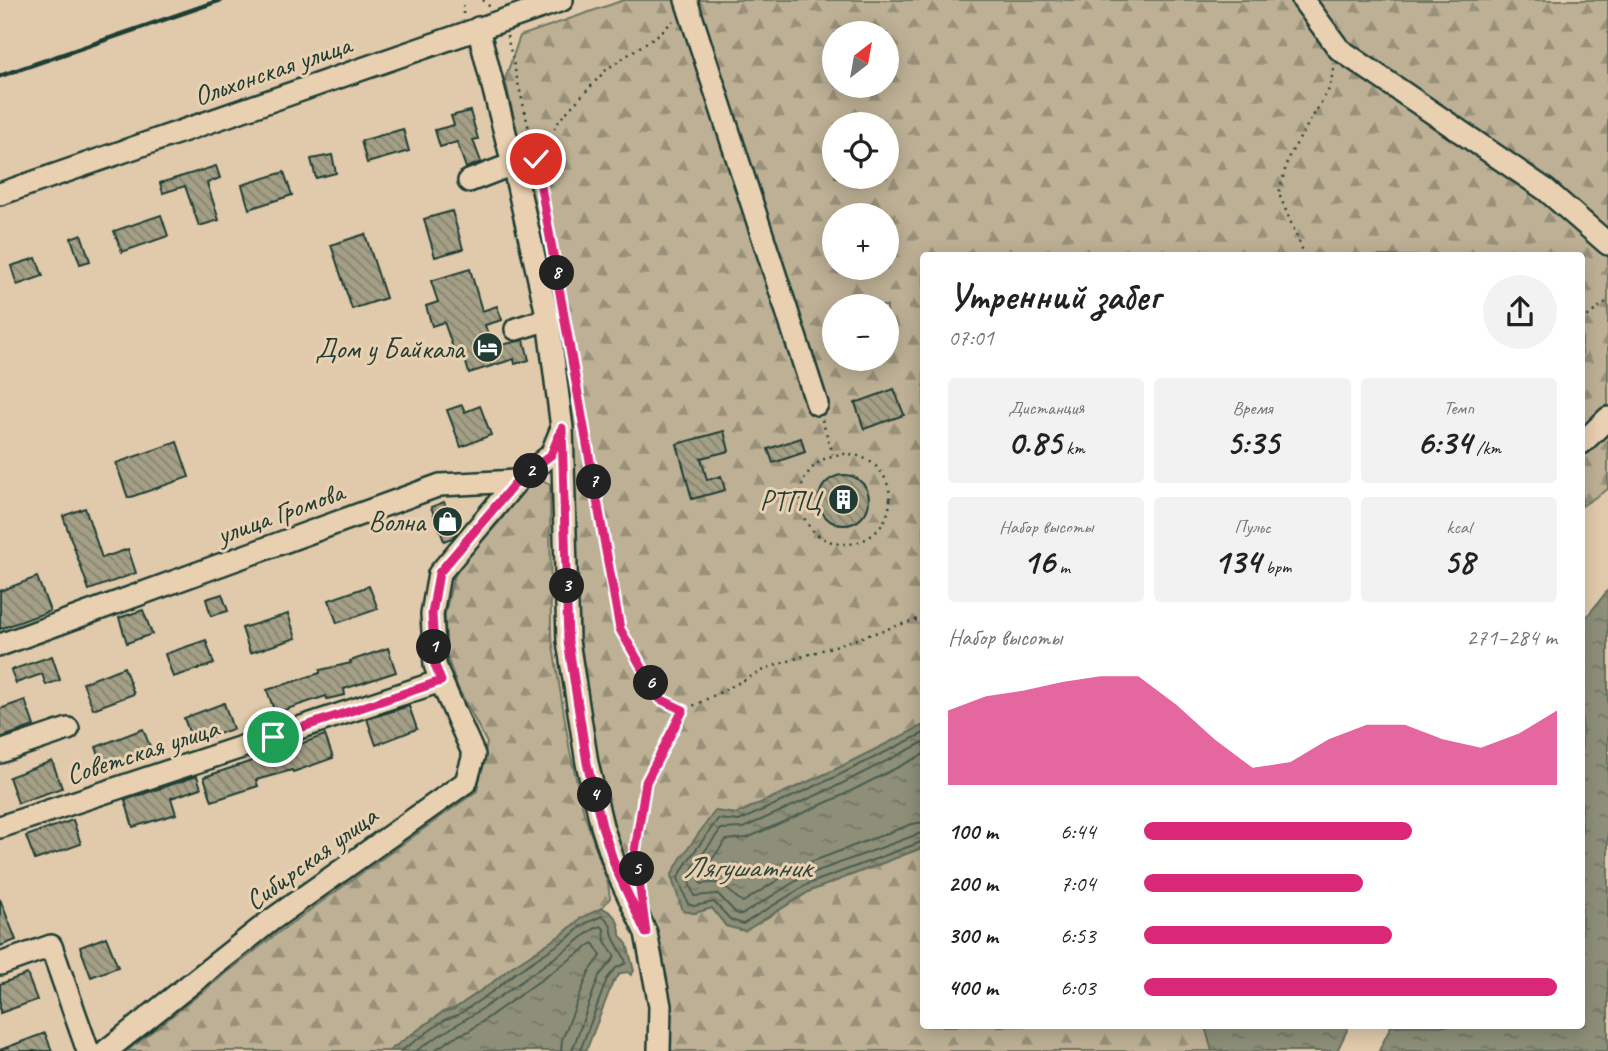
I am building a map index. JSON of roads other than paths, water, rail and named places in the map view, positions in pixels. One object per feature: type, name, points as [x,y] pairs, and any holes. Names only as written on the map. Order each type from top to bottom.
[{"type":"street","name":"Ольхонская улица","points":[[0,194],[562,0]]},
{"type":"street","points":[[1303,0],[1339,49],[1546,190],[1608,244]]},
{"type":"street","points":[[687,4],[817,404]]},
{"type":"street","points":[[478,28],[513,164],[548,319],[562,428],[568,641],[587,763],[602,826],[616,869],[646,933],[660,1006],[659,1051]]},
{"type":"street","points":[[470,181],[513,164]]},
{"type":"street","points":[[516,329],[548,319]]},
{"type":"street","points":[[1585,440],[1608,418]]},
{"type":"street","points":[[441,681],[435,665],[432,614],[439,573],[517,481],[551,455],[562,428]]},
{"type":"street","name":"улица Громова","points":[[0,646],[440,485],[517,481]]},
{"type":"street","name":"Советская улица","points":[[0,827],[441,681]]},
{"type":"street","name":"Сибирская улица","points":[[106,1051],[270,921],[466,782],[474,755],[441,681]]},
{"type":"street","points":[[0,752],[68,729]]},
{"type":"street","points":[[0,964],[51,946],[88,1051]]},
{"type":"water","points":[[1608,590],[1608,1051],[1379,1051],[1390,1029],[1585,1029],[1585,619]]},
{"type":"water","name":"Лягушатник","points":[[920,727],[920,849],[810,891],[745,931],[726,926],[712,908],[694,913],[683,911],[671,876],[715,811],[736,814],[830,772]]},
{"type":"water","points":[[602,908],[610,912],[618,922],[620,935],[627,944],[634,971],[631,975],[628,972],[621,973],[613,982],[586,1051],[389,1051],[443,1012],[454,1009],[492,983],[581,918]]},
{"type":"water","points":[[1206,1029],[1348,1029],[1337,1051],[1212,1051]]},
{"type":"railway","points":[[0,76],[221,0]]},
{"type":"place","name":"Дом у Байкала","points":[[487,348]]},
{"type":"place","name":"РТПЦ","points":[[844,500]]},
{"type":"place","name":"Волна","points":[[448,521]]}]
